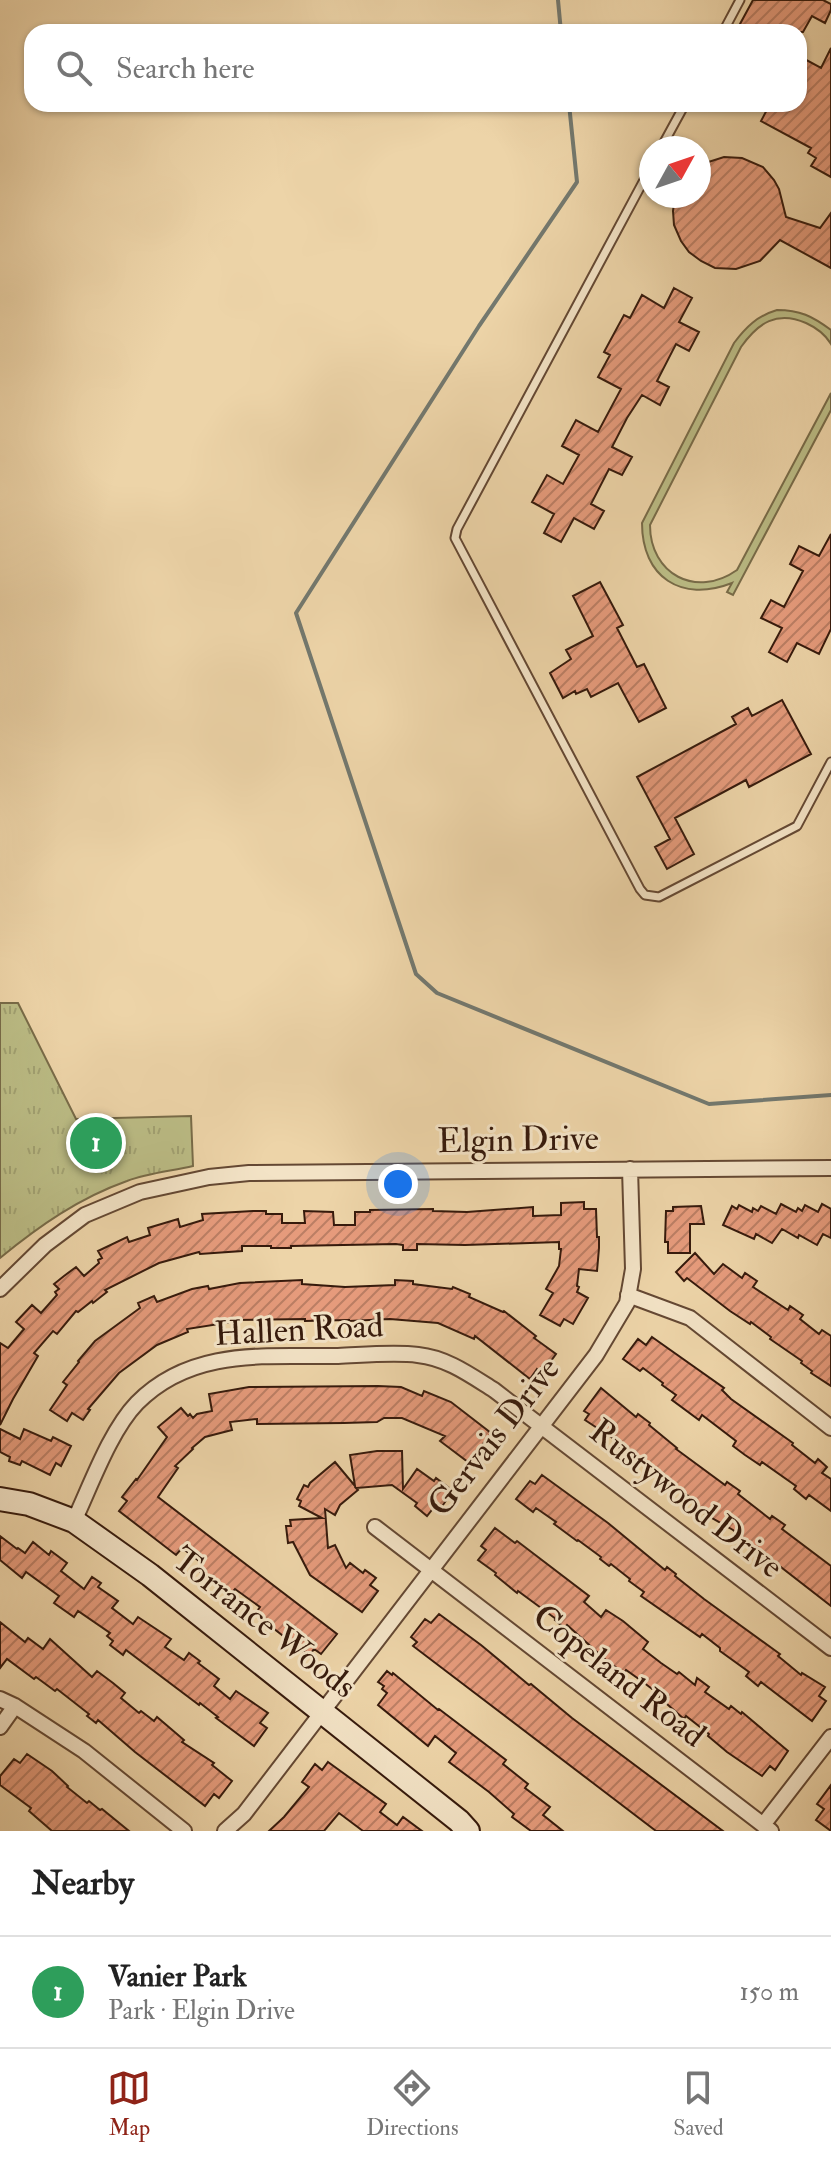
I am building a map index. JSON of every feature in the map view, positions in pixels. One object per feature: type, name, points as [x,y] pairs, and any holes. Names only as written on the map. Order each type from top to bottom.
[{"type":"street","name":"Elgin Drive","points":[[0,1289],[45,1245],[85,1215],[140,1192],[209,1177],[249,1173],[831,1168]]},
{"type":"street","name":"Gervais Drive","points":[[225,1831],[244,1814],[596,1355],[627,1303],[633,1269],[630,1169]]},
{"type":"street","points":[[628,1295],[690,1318],[831,1428]]},
{"type":"street","name":"Hallen Road","points":[[74,1521],[122,1421],[139,1402],[177,1374],[225,1358],[418,1355],[452,1364],[494,1390],[542,1426]]},
{"type":"street","name":"Rustywood Drive","points":[[542,1426],[831,1648]]},
{"type":"street","name":"Torrance Woods","points":[[0,1499],[29,1504],[74,1521],[150,1575],[468,1831]]},
{"type":"street","name":"Copeland Road","points":[[375,1527],[767,1828]]},
{"type":"street","points":[[0,1699],[84,1751],[184,1831]]},
{"type":"street","points":[[0,1727],[15,1706]]},
{"type":"street","points":[[767,1828],[831,1737]]},
{"type":"lane","points":[[727,24],[740,0]]},
{"type":"lane","points":[[668,136],[681,112]]},
{"type":"lane","points":[[639,189],[457,529],[455,538],[645,895],[659,897],[797,826],[831,762]]},
{"type":"green space","points":[[777,310],[799,313],[818,321],[831,330],[831,344],[814,327],[786,318],[761,325],[741,347],[650,525],[652,542],[667,568],[678,577],[706,582],[737,570],[831,393],[831,410],[733,595],[727,592],[732,583],[696,590],[681,587],[668,581],[649,558],[642,523],[734,343],[752,323]]},
{"type":"green space","points":[[0,1003],[18,1003],[76,1119],[191,1116],[193,1166],[135,1178],[92,1196],[45,1224],[0,1258]]},
{"type":"building","points":[[753,0],[823,0],[831,4],[825,23],[812,16],[807,25],[740,24]]},
{"type":"building","points":[[831,48],[831,177],[811,166],[816,158],[808,153],[811,148],[761,121],[766,112],[807,112],[807,60],[821,68]]},
{"type":"building","points":[[724,157],[742,158],[763,167],[779,189],[786,217],[820,228],[831,213],[831,268],[780,240],[760,261],[736,269],[715,268],[689,252],[674,225],[673,208],[711,208],[711,161]]},
{"type":"building","points":[[674,288],[692,298],[679,322],[699,332],[689,351],[676,344],[657,381],[669,387],[660,405],[642,395],[627,418],[612,447],[632,457],[622,475],[609,469],[591,504],[604,511],[594,529],[574,518],[561,542],[544,533],[554,514],[532,502],[547,475],[563,484],[579,455],[562,446],[576,420],[598,432],[621,389],[598,377],[610,355],[604,352],[624,315],[630,318],[642,295],[664,308]]},
{"type":"building","points":[[831,534],[831,629],[819,654],[797,643],[787,662],[769,652],[782,628],[761,618],[771,600],[784,607],[803,571],[790,564],[799,546],[819,556]]},
{"type":"building","points":[[600,582],[623,625],[617,628],[637,667],[644,664],[666,708],[639,722],[618,683],[591,697],[587,689],[563,698],[550,673],[571,659],[566,650],[593,636],[573,596]]},
{"type":"building","points":[[782,700],[811,754],[749,787],[746,780],[675,818],[694,854],[667,869],[655,847],[670,839],[637,777],[736,724],[732,717],[748,708],[752,716]]},
{"type":"building","points":[[584,1202],[584,1209],[596,1209],[599,1237],[597,1271],[579,1269],[577,1292],[588,1298],[573,1324],[564,1319],[560,1326],[540,1315],[553,1293],[546,1289],[559,1266],[559,1242],[417,1244],[417,1250],[403,1250],[403,1245],[396,1244],[291,1248],[242,1246],[242,1251],[199,1252],[159,1263],[105,1290],[107,1292],[93,1303],[76,1311],[57,1334],[53,1331],[34,1353],[38,1356],[0,1425],[0,1343],[8,1348],[24,1329],[16,1322],[32,1305],[41,1313],[57,1295],[55,1292],[59,1289],[54,1284],[64,1276],[76,1267],[84,1276],[102,1258],[98,1251],[127,1237],[129,1242],[150,1235],[148,1228],[178,1219],[180,1227],[203,1220],[202,1214],[253,1211],[282,1214],[282,1223],[305,1223],[304,1211],[333,1212],[334,1225],[355,1225],[355,1212],[370,1210],[467,1212],[533,1207],[533,1216],[561,1215],[561,1203]]},
{"type":"building","points":[[781,1204],[796,1212],[798,1208],[802,1211],[805,1205],[818,1212],[822,1204],[831,1209],[831,1238],[823,1234],[817,1245],[782,1229],[772,1243],[756,1234],[754,1239],[723,1225],[732,1206],[737,1209],[739,1205],[752,1212],[753,1208],[758,1211],[761,1206],[776,1214]]},
{"type":"building","points":[[701,1206],[704,1224],[690,1224],[690,1253],[668,1253],[668,1242],[665,1242],[666,1211],[673,1211],[673,1207]]},
{"type":"building","points":[[695,1253],[714,1274],[723,1264],[742,1278],[745,1273],[757,1281],[753,1287],[788,1310],[790,1306],[803,1315],[800,1319],[819,1334],[822,1330],[831,1336],[831,1386],[751,1322],[730,1311],[687,1278],[684,1281],[676,1272]]},
{"type":"building","points":[[302,1280],[302,1284],[345,1287],[395,1285],[395,1280],[453,1287],[504,1311],[556,1354],[542,1373],[537,1369],[530,1379],[475,1336],[474,1339],[438,1323],[390,1319],[232,1320],[187,1329],[188,1332],[157,1345],[119,1373],[88,1409],[83,1420],[72,1413],[67,1421],[50,1410],[67,1385],[63,1382],[78,1361],[95,1341],[140,1308],[138,1303],[154,1296],[157,1302],[208,1286],[209,1289],[240,1283]]},
{"type":"building","points":[[652,1337],[724,1388],[722,1390],[731,1399],[793,1443],[815,1463],[818,1459],[827,1467],[822,1473],[831,1479],[831,1511],[809,1495],[806,1499],[794,1489],[796,1486],[762,1462],[760,1465],[745,1455],[733,1446],[736,1441],[702,1415],[699,1420],[672,1400],[676,1395],[663,1383],[643,1368],[640,1371],[623,1359],[638,1339],[646,1345]]},
{"type":"building","points":[[249,1387],[401,1387],[422,1396],[424,1391],[451,1402],[491,1433],[480,1448],[484,1450],[472,1465],[440,1441],[445,1436],[402,1418],[344,1423],[257,1424],[257,1419],[230,1422],[232,1430],[205,1437],[192,1448],[175,1466],[178,1468],[158,1497],[337,1634],[321,1654],[314,1649],[309,1656],[255,1614],[260,1607],[235,1589],[230,1595],[198,1570],[203,1564],[182,1548],[176,1555],[119,1511],[127,1501],[122,1497],[167,1437],[158,1427],[181,1408],[193,1418],[212,1411],[209,1394]]},
{"type":"building","points":[[601,1388],[636,1417],[638,1414],[650,1423],[676,1449],[725,1485],[727,1482],[740,1491],[738,1494],[770,1519],[772,1516],[785,1525],[782,1529],[831,1566],[831,1606],[764,1554],[762,1557],[751,1549],[753,1547],[733,1530],[705,1514],[695,1501],[585,1420],[589,1414],[584,1411]]},
{"type":"building","points":[[0,1429],[20,1439],[24,1429],[71,1446],[61,1466],[56,1463],[50,1475],[22,1461],[20,1465],[9,1461],[10,1457],[0,1452]]},
{"type":"building","points":[[402,1451],[403,1489],[417,1469],[453,1491],[440,1509],[435,1506],[427,1516],[415,1506],[417,1503],[392,1485],[356,1488],[358,1490],[340,1505],[335,1515],[325,1509],[328,1548],[335,1545],[346,1568],[350,1563],[376,1578],[370,1585],[378,1591],[362,1612],[310,1575],[293,1542],[288,1543],[286,1526],[291,1526],[290,1520],[322,1518],[299,1506],[301,1501],[297,1499],[304,1485],[308,1487],[335,1462],[355,1486],[350,1455]]},
{"type":"building","points":[[542,1475],[780,1654],[778,1656],[801,1675],[825,1687],[819,1696],[826,1701],[812,1721],[761,1682],[758,1686],[746,1676],[749,1672],[702,1634],[700,1637],[641,1596],[644,1592],[630,1579],[554,1524],[556,1522],[536,1508],[533,1512],[516,1499],[530,1481],[535,1484]]},
{"type":"building","points":[[495,1528],[589,1596],[584,1602],[601,1617],[606,1610],[623,1621],[648,1642],[643,1649],[661,1663],[695,1685],[697,1678],[709,1687],[705,1692],[729,1709],[731,1706],[742,1712],[788,1751],[775,1770],[770,1766],[762,1776],[727,1752],[643,1682],[607,1661],[567,1625],[564,1628],[495,1575],[478,1560],[486,1550],[481,1546]]},
{"type":"building","points":[[0,1536],[25,1553],[33,1542],[49,1555],[51,1551],[67,1563],[61,1571],[84,1589],[92,1577],[101,1583],[98,1587],[118,1601],[112,1608],[133,1624],[138,1617],[171,1639],[165,1647],[184,1660],[189,1653],[200,1661],[198,1663],[219,1679],[214,1686],[230,1699],[236,1691],[268,1713],[260,1723],[267,1728],[254,1746],[126,1650],[123,1655],[110,1645],[113,1641],[107,1636],[110,1633],[78,1611],[74,1617],[54,1603],[59,1596],[26,1572],[22,1578],[0,1560]]},
{"type":"building","points":[[439,1614],[723,1831],[656,1831],[413,1646],[417,1642],[411,1637],[425,1619],[431,1623]]},
{"type":"building","points":[[0,1622],[25,1642],[28,1638],[43,1649],[50,1639],[92,1677],[97,1671],[125,1693],[121,1698],[139,1713],[141,1711],[154,1721],[157,1717],[184,1740],[182,1742],[214,1763],[212,1765],[232,1781],[219,1798],[214,1794],[205,1806],[98,1720],[96,1723],[87,1716],[89,1714],[57,1689],[55,1691],[36,1677],[34,1679],[7,1659],[0,1668]]},
{"type":"building","points":[[387,1671],[506,1760],[503,1764],[528,1784],[525,1788],[550,1807],[543,1815],[563,1831],[531,1831],[512,1817],[514,1814],[489,1792],[449,1762],[456,1753],[435,1736],[428,1746],[378,1705],[387,1693],[378,1682]]},
{"type":"building","points":[[27,1754],[52,1771],[87,1803],[89,1801],[102,1809],[129,1831],[52,1831],[29,1811],[31,1808],[0,1785],[0,1776],[14,1759],[20,1763]]},
{"type":"building","points":[[328,1762],[386,1804],[380,1812],[397,1825],[403,1817],[422,1831],[363,1831],[339,1813],[324,1831],[269,1831],[309,1787],[302,1782],[315,1764],[322,1770]]},
{"type":"building","points":[[831,1785],[831,1831],[816,1820],[824,1809],[817,1804]]},
{"type":"waterway","points":[[558,0],[560,24]]},
{"type":"waterway","points":[[570,112],[577,182],[479,326],[296,613],[416,974],[437,993],[709,1104],[831,1095]]},
{"type":"place","name":"Vanier Park","points":[[96,1143]]}]
